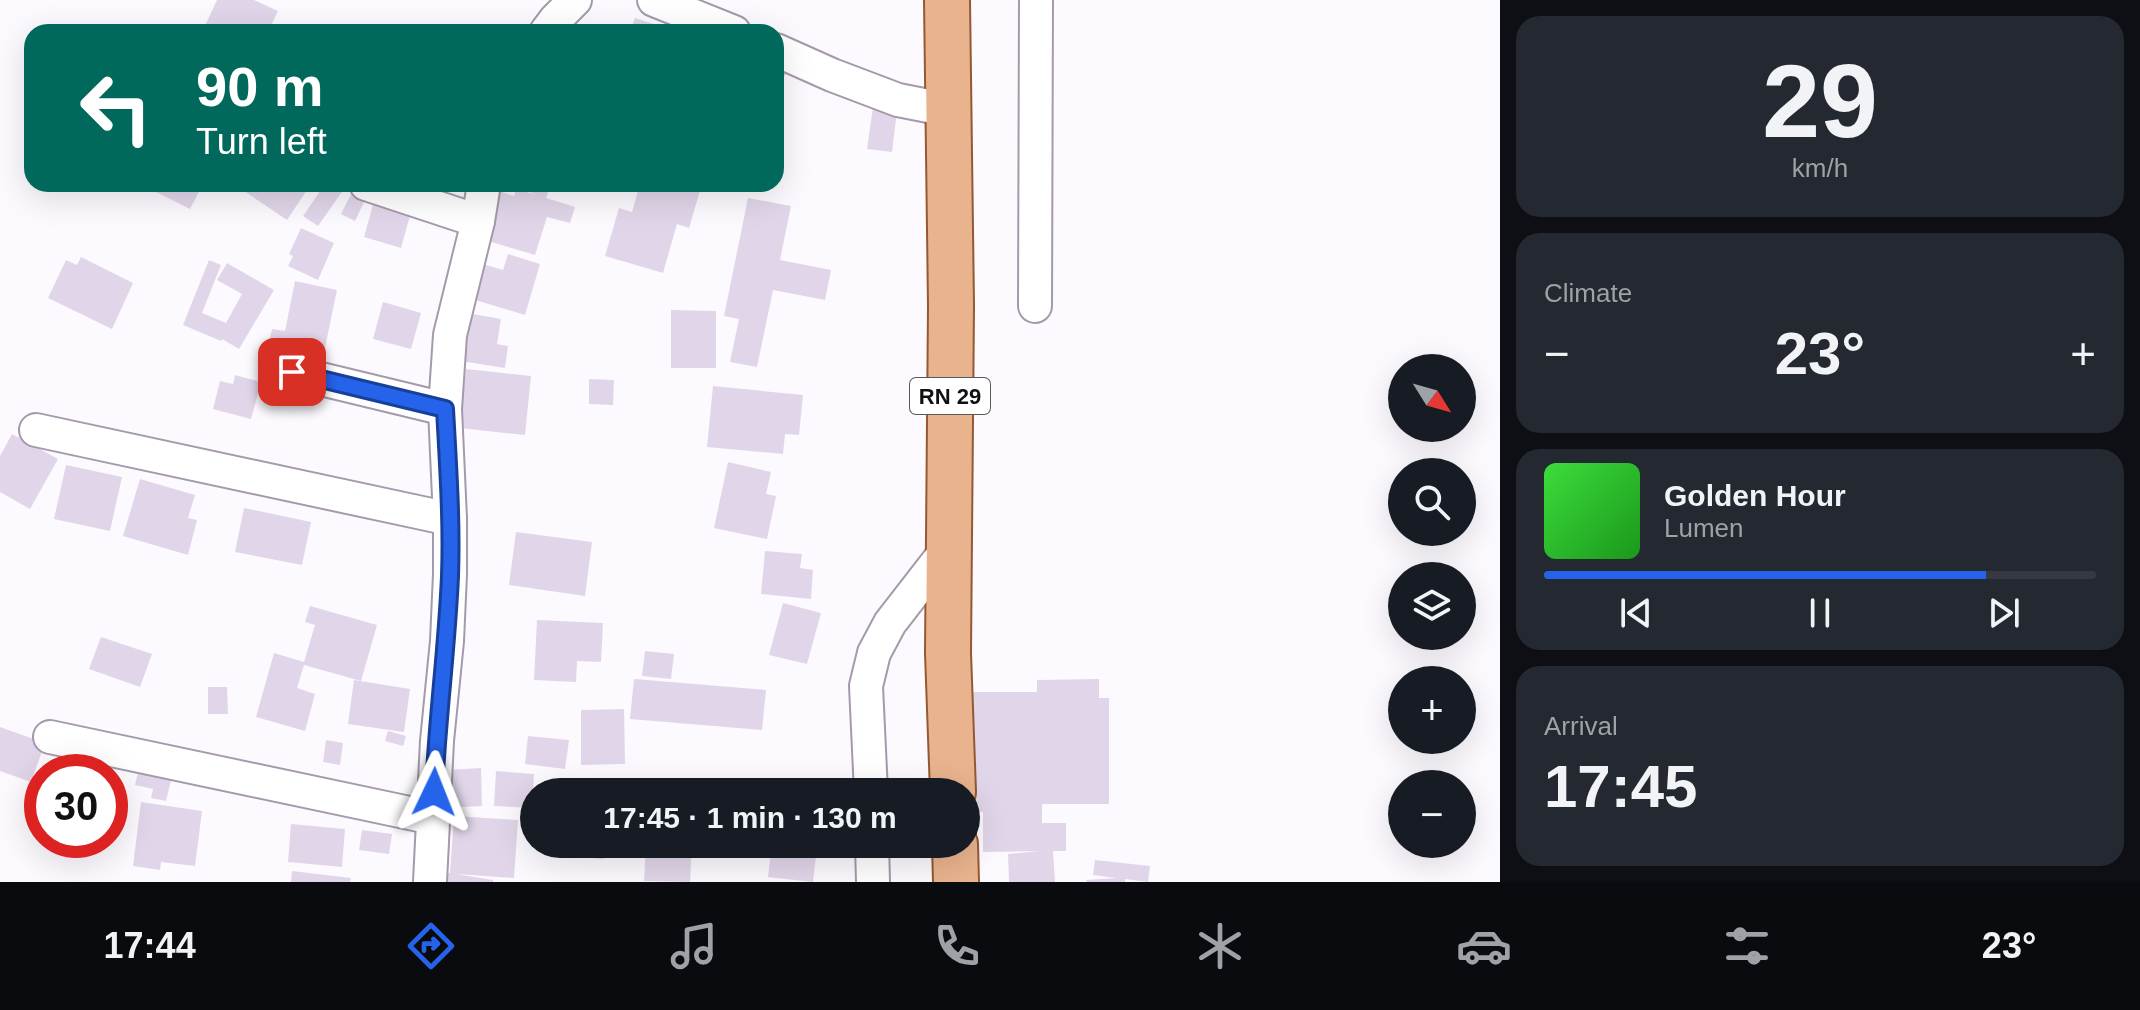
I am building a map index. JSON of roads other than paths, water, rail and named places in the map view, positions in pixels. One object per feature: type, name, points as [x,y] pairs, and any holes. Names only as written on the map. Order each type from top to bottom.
[{"type":"main road","name":"RN 29","points":[[947,0],[951,306],[948,653],[952,778]]},
{"type":"main road","points":[[955,858],[956,882]]},
{"type":"street","points":[[552,24],[575,0]]},
{"type":"street","points":[[654,0],[714,24]]},
{"type":"street","points":[[1035,306],[1036,0]]},
{"type":"street","points":[[784,54],[898,100],[949,110]]},
{"type":"street","points":[[390,192],[478,221]]},
{"type":"street","points":[[430,882],[437,741],[447,641],[450,519],[445,409],[450,335],[483,192]]},
{"type":"street","points":[[292,372],[445,409]]},
{"type":"street","points":[[36,430],[450,519]]},
{"type":"street","points":[[870,778],[866,686],[874,653],[890,623],[949,547]]},
{"type":"street","points":[[50,737],[433,818]]},
{"type":"street","points":[[872,858],[873,882]]}]
